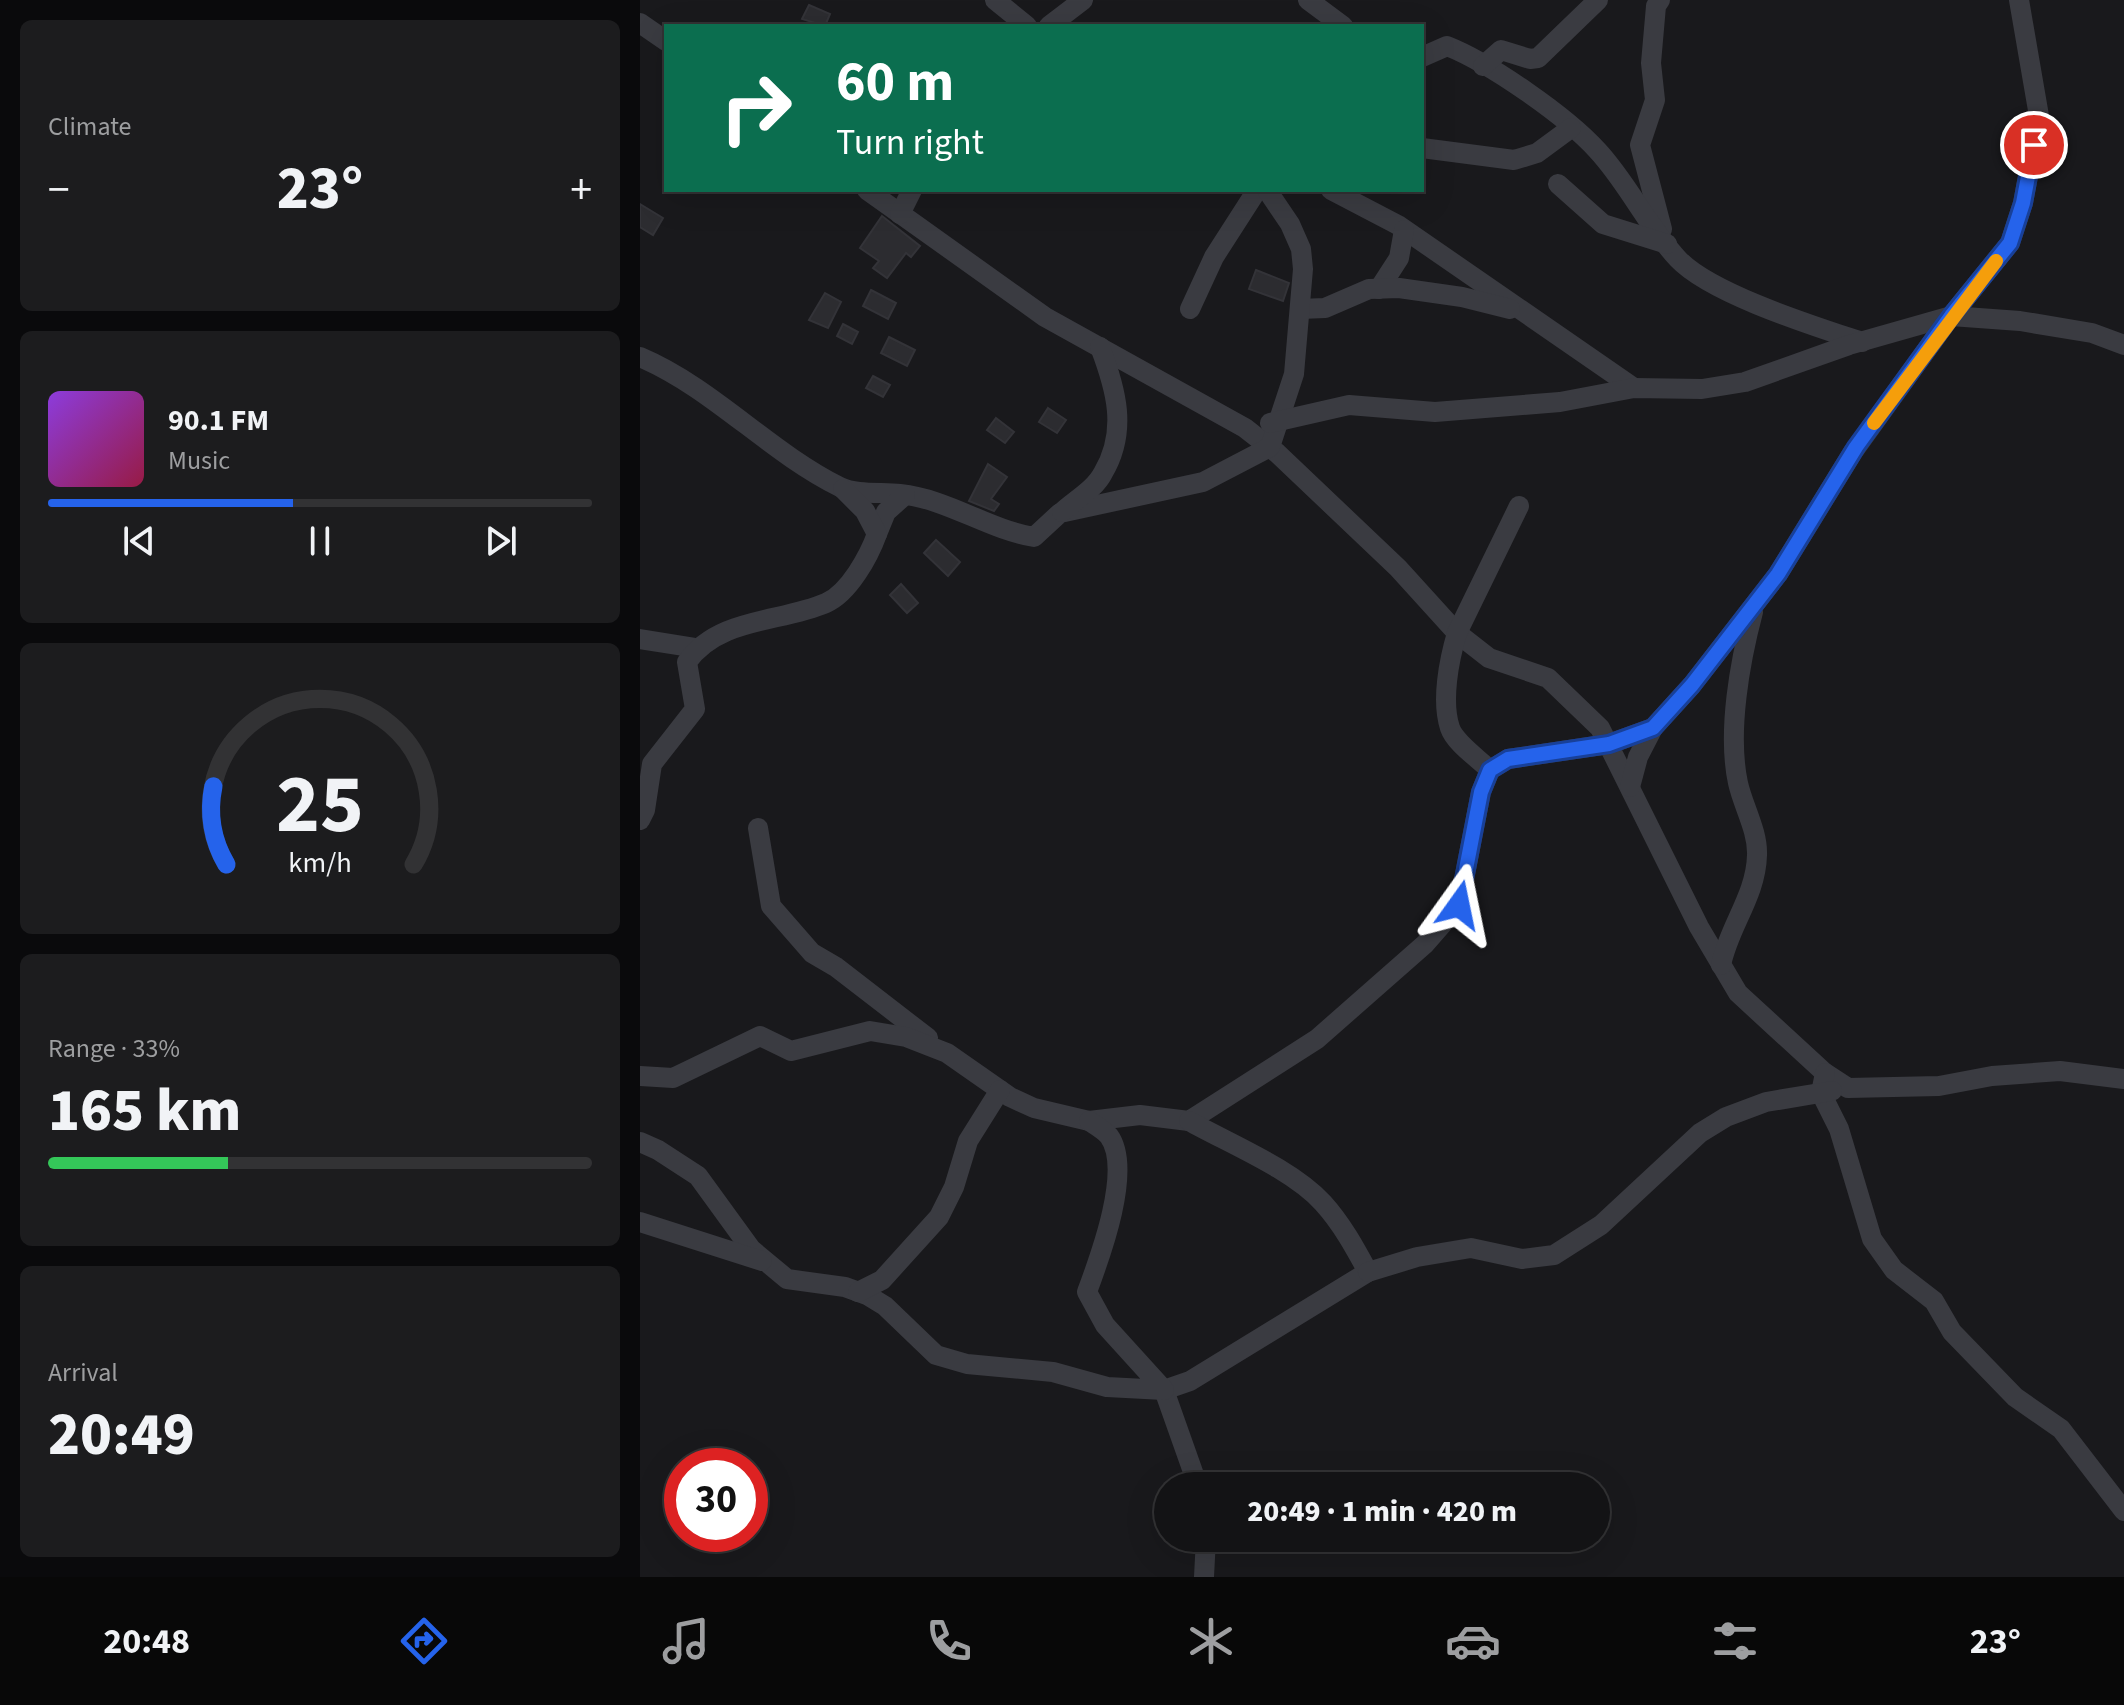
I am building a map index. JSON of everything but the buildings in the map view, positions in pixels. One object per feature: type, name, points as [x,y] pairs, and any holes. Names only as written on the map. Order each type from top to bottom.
[{"type":"street","points":[[995,0],[1025,24]]},
{"type":"street","points":[[1052,24],[1083,0]]},
{"type":"street","points":[[1308,0],[1333,23]]},
{"type":"street","points":[[1483,66],[1501,50],[1530,59],[1538,58],[1598,0]]},
{"type":"street","points":[[1660,0],[1656,6],[1651,63],[1655,100],[1640,145],[1667,244]]},
{"type":"street","points":[[1630,787],[1638,757],[1653,728],[1778,574],[1853,452],[1951,316],[2010,243],[2023,203],[2039,116],[2019,0]]},
{"type":"street","points":[[640,23],[664,40]]},
{"type":"street","points":[[1424,56],[1447,46],[1539,101],[1597,149],[1679,260],[1704,277],[1816,327],[1862,342]]},
{"type":"street","points":[[1424,148],[1514,160],[1537,153],[1571,128]]},
{"type":"street","points":[[1558,184],[1603,224],[1667,244]]},
{"type":"street","points":[[870,192],[1045,317],[1245,428],[1270,447],[1398,568],[1457,633],[1489,658],[1548,678],[1600,728],[1738,993],[1823,1083],[1872,1239],[1894,1270],[1934,1301],[1952,1332],[2015,1397],[2061,1429],[2124,1511]]},
{"type":"street","points":[[900,214],[911,192]]},
{"type":"street","points":[[1190,309],[1214,257],[1256,192]]},
{"type":"street","points":[[1060,513],[1203,482],[1270,447],[1294,374],[1301,249],[1268,192]]},
{"type":"street","points":[[1359,196],[1634,388]]},
{"type":"street","points":[[1379,289],[1399,258],[1404,230]]},
{"type":"street","points":[[1300,309],[1325,308],[1369,289],[1379,289],[1462,297],[1523,312]]},
{"type":"street","points":[[1245,428],[1349,405],[1435,412],[1560,402],[1634,388],[1702,389],[1745,382],[1951,316],[2020,321],[2092,333],[2124,345]]},
{"type":"street","points":[[843,489],[905,495],[941,503],[1016,534],[1034,537],[1103,473],[1115,439],[1119,415],[1117,390],[1100,347]]},
{"type":"street","points":[[640,357],[843,489],[865,511],[877,534]]},
{"type":"street","points":[[640,820],[645,810],[652,764],[695,709],[687,662],[696,648],[753,621],[830,602],[855,574],[886,512],[905,495]]},
{"type":"street","points":[[1490,770],[1451,731],[1449,692],[1457,633],[1519,506]]},
{"type":"street","points":[[1721,965],[1729,935],[1748,902],[1758,852],[1738,781],[1737,727],[1738,670],[1755,604]]},
{"type":"street","points":[[640,639],[696,648]]},
{"type":"street","points":[[1189,1121],[1317,1039],[1425,944],[1459,905],[1481,792],[1490,770],[1508,759],[1609,744],[1653,728]]},
{"type":"street","points":[[758,828],[771,906],[812,953],[836,967],[947,1053],[1000,1090],[1034,1108],[1089,1121],[1140,1115],[1189,1121],[1286,1176],[1321,1201],[1346,1233],[1368,1272]]},
{"type":"street","points":[[640,1076],[673,1078],[760,1036],[791,1051],[870,1031],[906,1037],[947,1053]]},
{"type":"street","points":[[640,1142],[698,1176],[751,1249],[787,1279],[858,1292],[885,1306],[936,1355],[967,1364],[1053,1372],[1107,1387],[1164,1390],[1190,1381],[1368,1272],[1417,1257],[1471,1248],[1522,1259],[1554,1255],[1601,1225],[1713,1125],[1766,1102],[1823,1083],[1848,1088],[1939,1086],[1992,1076],[2060,1071],[2124,1079]]},
{"type":"street","points":[[858,1292],[882,1280],[939,1217],[954,1187],[968,1141],[1000,1090]]},
{"type":"street","points":[[1089,1121],[1109,1136],[1117,1166],[1112,1209],[1087,1292],[1105,1325],[1164,1390],[1193,1472]]},
{"type":"street","points":[[640,1222],[768,1263]]},
{"type":"street","points":[[1204,1577],[1205,1552]]},
{"type":"slow traffic","points":[[1874,423],[1951,316],[1996,261]]},
{"type":"route","points":[[1459,905],[1481,792],[1490,770],[1508,759],[1609,744],[1653,728],[1692,685],[1778,574],[1856,447],[1951,316],[2010,243],[2023,203],[2034,145]]}]
